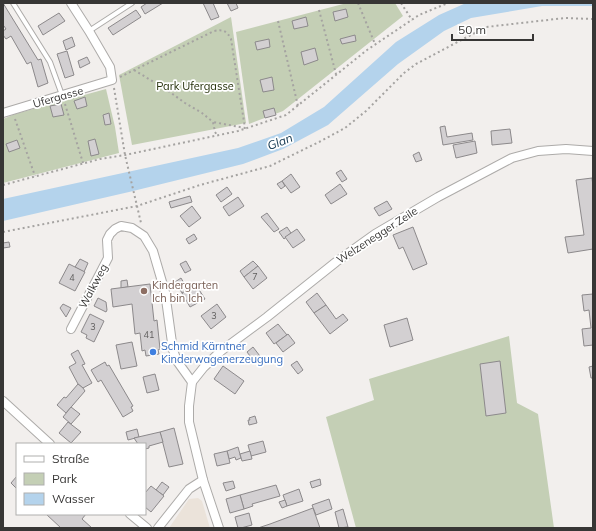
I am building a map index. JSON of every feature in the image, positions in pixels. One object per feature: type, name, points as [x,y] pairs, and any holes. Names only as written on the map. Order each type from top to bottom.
[{"type":"street","points":[[71,3],[110,67],[112,80]]},
{"type":"street","name":"Ufergasse","points":[[3,113],[112,80]]},
{"type":"street","name":"Welzenegger Zeile","points":[[192,382],[204,366],[221,351],[267,317],[336,262],[375,234],[438,197],[512,158],[539,149],[593,151]]},
{"type":"street","name":"Walkweg","points":[[71,329],[108,258],[108,240],[110,234],[121,226],[132,228],[144,236]]},
{"type":"street","points":[[144,236],[153,251],[165,292],[173,350],[177,361],[192,382],[189,422],[203,480],[219,528]]},
{"type":"street","points":[[3,401],[49,443]]},
{"type":"street","points":[[158,528],[189,489],[203,480]]},
{"type":"street","points":[[131,515],[146,528]]},
{"type":"lane","points":[[13,3],[50,62],[62,95]]},
{"type":"lane","points":[[89,31],[132,3]]},
{"type":"path","points":[[358,3],[375,44]]},
{"type":"path","points":[[401,3],[412,20]]},
{"type":"path","points":[[3,185],[100,159],[217,135],[286,115],[375,44],[419,15],[448,3]]},
{"type":"path","points":[[319,10],[336,74]]},
{"type":"path","points":[[3,232],[137,206],[200,185],[270,166],[344,128],[366,112],[404,73],[416,64],[486,27],[565,18],[593,19]]},
{"type":"path","points":[[278,21],[298,106]]},
{"type":"path","points":[[144,236],[125,155],[112,80],[214,31],[220,30],[229,35],[231,39],[245,128]]},
{"type":"path","points":[[134,70],[162,86],[213,122],[245,128]]},
{"type":"path","points":[[62,95],[83,163]]},
{"type":"path","points":[[12,110],[35,176]]},
{"type":"path","points":[[213,122],[217,135]]},
{"type":"shaded area","points":[[198,498],[202,501],[210,528],[169,528],[189,499]]},
{"type":"green space","points":[[347,3],[395,3],[403,16],[283,111],[249,124],[236,32]]},
{"type":"green space","name":"Park Ufergasse","points":[[231,17],[246,123],[132,145],[119,75]]},
{"type":"green space","points":[[106,89],[115,127],[119,153],[3,183],[3,119],[15,114]]},
{"type":"green space","points":[[509,336],[517,403],[538,414],[554,528],[356,528],[326,417],[374,400],[369,379]]},
{"type":"water","name":"Glan","points":[[466,3],[593,3],[593,6],[542,6],[471,18],[444,31],[398,64],[328,125],[283,149],[243,164],[3,221],[3,199],[238,148],[281,133],[324,107],[396,42],[439,15]]},
{"type":"building","points":[[3,3],[38,60],[41,59],[48,83],[38,87],[31,62],[27,64],[11,36],[6,39],[3,35],[3,31],[6,29],[3,26]]},
{"type":"building","points":[[147,3],[163,3],[145,14],[141,7]]},
{"type":"building","points":[[203,3],[213,3],[219,17],[211,20]]},
{"type":"building","points":[[227,3],[236,3],[238,8],[231,11]]},
{"type":"building","points":[[346,9],[348,17],[335,21],[333,12]]},
{"type":"building","points":[[136,10],[141,17],[113,35],[108,28]]},
{"type":"building","points":[[59,13],[65,21],[43,35],[38,26]]},
{"type":"building","points":[[306,17],[308,26],[294,29],[292,21]]},
{"type":"building","points":[[355,35],[356,41],[342,44],[340,39]]},
{"type":"building","points":[[72,37],[75,46],[66,50],[63,41]]},
{"type":"building","points":[[269,39],[270,47],[257,50],[255,42]]},
{"type":"building","points":[[315,48],[318,60],[304,65],[301,52]]},
{"type":"building","points":[[67,51],[74,75],[65,78],[57,54]]},
{"type":"building","points":[[87,57],[90,63],[80,68],[78,61]]},
{"type":"building","points":[[272,77],[274,90],[263,92],[260,80]]},
{"type":"building","points":[[85,97],[87,106],[77,109],[74,101]]},
{"type":"building","points":[[61,104],[64,115],[53,117],[50,106]]},
{"type":"building","points":[[274,108],[276,115],[265,118],[263,111]]},
{"type":"building","points":[[109,113],[111,124],[105,125],[103,115]]},
{"type":"building","points":[[445,126],[447,137],[472,133],[473,140],[443,145],[440,127]]},
{"type":"building","points":[[510,129],[512,143],[492,145],[491,131]]},
{"type":"building","points":[[95,139],[99,154],[91,156],[88,141]]},
{"type":"building","points":[[17,140],[20,148],[9,152],[6,144]]},
{"type":"building","points":[[475,141],[477,153],[456,158],[453,145]]},
{"type":"building","points":[[419,152],[422,160],[416,162],[413,155]]},
{"type":"building","points":[[341,170],[347,179],[342,182],[336,173]]},
{"type":"building","points":[[291,174],[300,187],[291,193],[282,181]]},
{"type":"building","points":[[592,178],[593,249],[568,253],[565,237],[584,235],[576,180]]},
{"type":"building","points":[[282,181],[285,186],[281,189],[277,184]]},
{"type":"building","points":[[340,184],[347,194],[331,204],[325,195]]},
{"type":"building","points":[[227,187],[232,194],[221,202],[216,195]]},
{"type":"building","points":[[190,196],[192,202],[171,208],[169,202]]},
{"type":"building","points":[[238,197],[244,206],[229,216],[223,207]]},
{"type":"building","points":[[387,201],[392,209],[379,216],[374,208]]},
{"type":"building","points":[[192,206],[201,218],[189,227],[180,216]]},
{"type":"building","points":[[267,213],[279,229],[274,232],[261,217]]},
{"type":"building","points":[[287,227],[291,233],[284,239],[279,232]]},
{"type":"building","points":[[413,227],[427,264],[413,270],[403,247],[399,249],[393,235]]},
{"type":"building","points":[[297,229],[305,240],[293,248],[285,237]]},
{"type":"building","points":[[194,234],[197,239],[189,244],[186,239]]},
{"type":"building","points":[[9,242],[10,247],[3,248],[3,243]]},
{"type":"building","points":[[80,259],[88,263],[84,272],[75,267]]},
{"type":"building","points":[[186,261],[191,270],[185,273],[180,264]]},
{"type":"building","points":[[253,261],[258,266],[244,277],[240,271]]},
{"type":"building","points":[[69,264],[85,272],[75,291],[59,283]]},
{"type":"building","points":[[258,266],[267,278],[253,289],[244,277]]},
{"type":"building","points":[[181,278],[188,290],[182,293],[175,282]]},
{"type":"building","points":[[127,280],[128,287],[121,288],[121,281]]},
{"type":"building","points":[[150,284],[154,321],[157,320],[160,349],[158,350],[159,354],[146,356],[145,350],[142,351],[140,333],[135,334],[132,304],[113,307],[111,289]]},
{"type":"building","points":[[196,285],[205,299],[190,307],[182,293]]},
{"type":"building","points":[[317,293],[326,305],[314,313],[306,302]]},
{"type":"building","points":[[593,294],[593,345],[584,346],[582,329],[591,328],[589,310],[584,311],[582,295]]},
{"type":"building","points":[[98,298],[106,302],[106,312],[94,306]]},
{"type":"building","points":[[63,304],[71,308],[66,317],[60,308]]},
{"type":"building","points":[[217,304],[226,317],[211,329],[201,316]]},
{"type":"building","points":[[326,305],[336,319],[343,314],[348,320],[330,334],[314,313]]},
{"type":"building","points":[[90,314],[104,321],[94,342],[86,338],[87,335],[81,332]]},
{"type":"building","points":[[407,318],[413,340],[390,347],[384,325]]},
{"type":"building","points":[[278,324],[287,335],[274,344],[266,333]]},
{"type":"building","points":[[288,334],[295,343],[283,352],[276,343]]},
{"type":"building","points":[[132,342],[137,366],[121,369],[116,345]]},
{"type":"building","points":[[253,347],[263,360],[256,364],[247,352]]},
{"type":"building","points":[[78,350],[85,364],[82,365],[92,383],[83,388],[78,384],[69,367],[76,363],[71,354]]},
{"type":"building","points":[[297,361],[303,370],[298,374],[291,365]]},
{"type":"building","points":[[500,361],[506,413],[486,416],[480,364]]},
{"type":"building","points":[[105,362],[107,366],[109,365],[133,406],[131,407],[133,411],[123,417],[101,380],[98,382],[91,370]]},
{"type":"building","points":[[223,366],[244,381],[235,394],[214,379]]},
{"type":"building","points":[[593,366],[593,378],[591,378],[589,367]]},
{"type":"building","points":[[155,374],[159,390],[147,393],[143,377]]},
{"type":"building","points":[[78,384],[85,391],[66,413],[57,405],[64,397],[66,398]]},
{"type":"building","points":[[71,407],[80,414],[71,424],[63,417]]},
{"type":"building","points":[[255,416],[257,423],[249,425],[249,418]]},
{"type":"building","points":[[68,422],[81,432],[71,443],[59,433]]},
{"type":"building","points":[[174,428],[183,464],[169,467],[160,432]]},
{"type":"building","points":[[137,429],[139,437],[128,440],[126,432]]},
{"type":"building","points":[[160,432],[163,442],[149,446],[149,448],[146,449],[146,443],[137,443],[134,438]]},
{"type":"building","points":[[263,441],[266,452],[251,456],[248,445]]},
{"type":"building","points":[[238,447],[241,458],[236,460],[235,457],[229,459],[227,451]]},
{"type":"building","points":[[227,451],[230,463],[217,466],[214,454]]},
{"type":"building","points":[[250,451],[252,459],[242,461],[240,454]]},
{"type":"building","points":[[16,477],[16,488],[11,483]]},
{"type":"building","points":[[320,479],[321,485],[312,488],[310,482]]},
{"type":"building","points":[[233,481],[235,488],[226,491],[223,483]]},
{"type":"building","points":[[162,482],[169,487],[163,495],[156,490]]},
{"type":"building","points":[[276,485],[280,496],[252,504],[253,506],[244,509],[240,495]]},
{"type":"building","points":[[151,486],[164,496],[151,512],[146,508],[146,492]]},
{"type":"building","points":[[299,489],[303,501],[287,506],[283,495]]},
{"type":"building","points":[[240,495],[244,509],[230,513],[226,499]]},
{"type":"building","points":[[329,499],[332,509],[316,515],[312,505]]},
{"type":"building","points":[[285,500],[287,506],[282,508],[279,502]]},
{"type":"building","points":[[313,508],[320,528],[258,528],[270,524]]},
{"type":"building","points":[[343,509],[348,527],[339,528],[335,512]]},
{"type":"building","points":[[249,513],[252,525],[238,528],[235,517]]},
{"type":"building","points":[[47,515],[85,515],[82,519],[92,528],[61,528]]},
{"type":"place","name":"Kindergarten Ich bin Ich","points":[[144,291]]},
{"type":"place","name":"Schmid Kärntner Kinderwagenerzeugung","points":[[153,352]]}]
